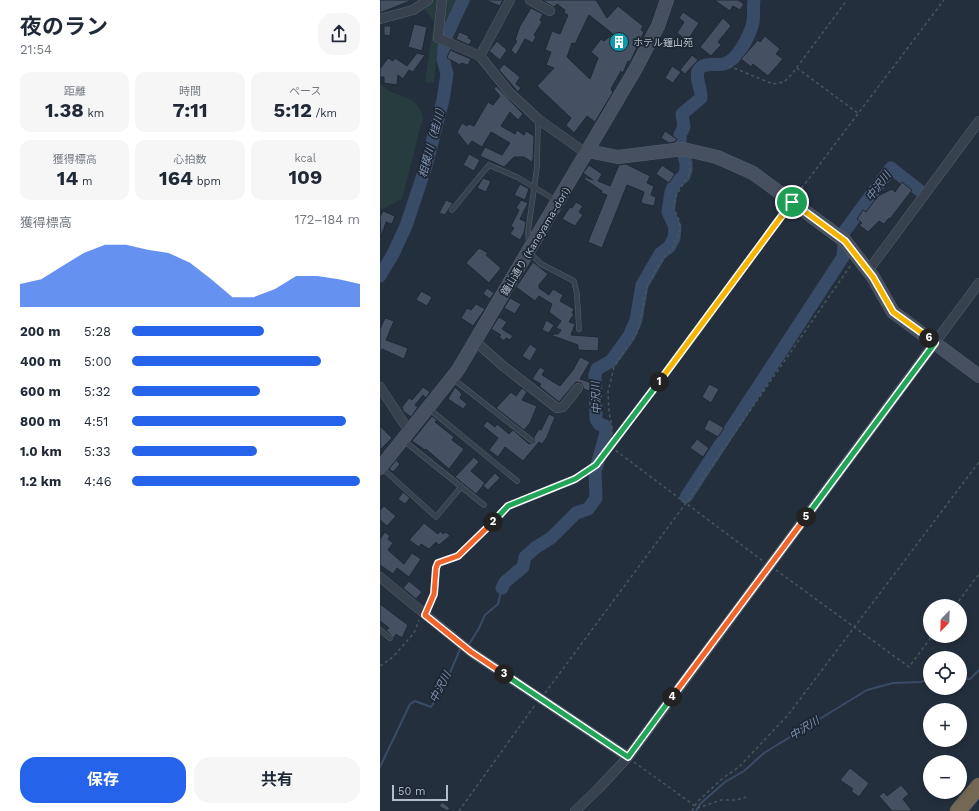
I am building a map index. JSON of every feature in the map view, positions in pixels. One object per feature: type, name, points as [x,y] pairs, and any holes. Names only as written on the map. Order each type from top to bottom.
[{"type":"highway","points":[[958,811],[979,786]]},
{"type":"highway","points":[[970,811],[979,801]]},
{"type":"street","points":[[380,19],[413,10],[428,0]]},
{"type":"street","points":[[442,0],[438,38],[480,56],[509,92],[538,119],[580,149],[588,152],[618,157],[687,150],[717,157],[753,173],[845,241],[868,271],[893,312],[979,376]]},
{"type":"street","points":[[480,56],[510,0]]},
{"type":"street","points":[[530,0],[550,11]]},
{"type":"street","name":"鐘山通り (Kaneyama-dori)","points":[[380,468],[451,378],[475,341],[588,152],[649,43],[667,0]]},
{"type":"street","points":[[868,271],[979,121]]},
{"type":"street","points":[[575,811],[628,757],[979,283]]},
{"type":"street","points":[[475,341],[503,366],[557,408],[563,407],[578,388]]},
{"type":"street","points":[[380,387],[406,435]]},
{"type":"street","points":[[380,577],[471,652],[628,757]]},
{"type":"lane","points":[[538,119],[538,167],[528,232],[530,250],[541,264],[574,281],[577,294],[579,329]]},
{"type":"lane","points":[[452,210],[489,165],[534,186],[558,202]]},
{"type":"lane","points":[[451,378],[531,440]]},
{"type":"lane","points":[[428,408],[517,481]]},
{"type":"lane","points":[[406,435],[461,487],[484,505]]},
{"type":"lane","points":[[380,468],[436,518],[461,487]]},
{"type":"lane","points":[[380,630],[390,638]]},
{"type":"path","points":[[728,66],[773,84],[784,82],[797,68],[847,0]]},
{"type":"path","points":[[380,666],[393,657],[414,633],[434,594],[436,568],[438,563],[458,556],[508,506],[575,479],[596,465],[611,447],[792,202],[944,0]]},
{"type":"path","points":[[797,68],[859,114]]},
{"type":"path","points":[[611,447],[612,426],[609,412],[608,392],[614,367],[638,331],[647,286],[665,256],[672,249],[680,231],[679,220],[674,208],[678,193],[690,172],[687,150]]},
{"type":"path","points":[[459,811],[540,698],[686,503],[857,256]]},
{"type":"path","points":[[611,447],[770,566],[909,667],[927,643]]},
{"type":"path","points":[[692,811],[693,806],[723,778],[739,767],[788,715],[979,462]]},
{"type":"path","points":[[960,599],[979,574]]},
{"type":"path","points":[[628,757],[693,806],[698,808],[721,800],[737,800],[746,797]]},
{"type":"green space","points":[[419,0],[471,0],[437,51],[434,83],[425,82],[434,22]]},
{"type":"green space","points":[[380,84],[386,89],[416,103],[423,117],[402,199],[380,210]]},
{"type":"building","points":[[380,0],[410,0],[410,1],[380,13]]},
{"type":"building","points":[[485,0],[503,0],[500,6]]},
{"type":"building","points":[[542,0],[596,0],[607,18],[618,6],[643,26],[641,30],[644,32],[630,62],[628,61],[623,73],[621,71],[612,87],[611,90],[613,92],[595,122],[587,116],[574,133],[566,125],[571,118],[537,86],[554,68],[546,65],[551,52],[545,50],[552,31],[560,34],[568,15],[564,13],[565,10],[557,4],[554,7]],"holes":[[[589,15],[613,34],[604,41],[601,39],[591,52],[598,58],[590,79],[567,57],[572,43],[575,44]]]},
{"type":"building","points":[[714,0],[738,0],[744,4],[740,10],[733,6],[730,11]]},
{"type":"building","points":[[531,8],[543,14],[540,20],[542,22],[534,35],[536,36],[533,43],[525,39],[516,55],[511,50],[517,41],[515,40],[520,26]]},
{"type":"building","points":[[683,12],[699,23],[687,41],[677,33],[684,22],[679,18]]},
{"type":"building","points":[[723,18],[731,26],[718,42],[721,45],[711,56],[700,47]]},
{"type":"building","points":[[414,24],[427,27],[422,51],[408,47]]},
{"type":"building","points":[[384,26],[391,26],[390,36],[384,35]]},
{"type":"building","points":[[459,32],[469,36],[468,38],[472,40],[469,45],[456,39]]},
{"type":"building","points":[[765,36],[780,49],[776,54],[783,59],[768,76],[753,64],[751,67],[741,59],[758,40],[760,42]]},
{"type":"building","points":[[497,41],[507,50],[500,60],[489,51]]},
{"type":"building","points":[[450,50],[471,59],[468,65],[461,63],[460,65],[447,58]]},
{"type":"building","points":[[417,53],[425,55],[413,72],[409,70],[403,79],[398,75],[397,85],[384,83],[384,77],[380,77],[380,69],[388,58],[393,61],[395,58],[407,66]]},
{"type":"building","points":[[692,55],[698,60],[685,74],[680,70]]},
{"type":"building","points":[[504,64],[520,77],[516,84],[521,88],[518,92],[499,70]]},
{"type":"building","points":[[672,66],[681,72],[673,83],[665,78]]},
{"type":"building","points":[[496,86],[523,114],[518,120],[510,112],[501,126],[515,134],[517,130],[524,135],[526,131],[534,136],[532,162],[524,157],[514,157],[504,167],[480,156],[485,147],[502,155],[510,143],[491,132],[482,147],[472,141],[468,146],[457,132],[462,123],[467,126],[469,124],[474,126],[488,102],[493,105],[500,96],[494,89]]},
{"type":"building","points":[[665,131],[677,139],[675,142],[669,143],[661,138]]},
{"type":"building","points":[[469,154],[480,160],[474,171],[463,165]]},
{"type":"building","points":[[626,164],[650,176],[647,183],[654,186],[651,195],[656,197],[654,206],[641,202],[644,192],[627,185],[602,248],[588,242],[607,195],[601,193],[602,191],[584,179],[585,177],[593,180],[583,173],[589,165],[602,174],[598,181],[610,186],[619,165]]},
{"type":"building","points":[[662,165],[675,174],[669,183],[656,174]]},
{"type":"building","points":[[483,178],[491,181],[486,192],[477,188]]},
{"type":"building","points":[[902,182],[912,190],[890,219],[889,218],[884,224],[879,221],[868,232],[859,225],[862,223],[857,219],[863,210],[866,212],[878,196],[892,189],[895,192]]},
{"type":"building","points":[[520,184],[529,189],[525,200],[514,195]]},
{"type":"building","points":[[446,200],[453,203],[445,215],[439,213]]},
{"type":"building","points":[[521,200],[528,203],[520,219],[526,222],[524,233],[520,240],[510,234],[514,228],[511,226],[519,210],[516,208]]},
{"type":"building","points":[[576,202],[583,206],[579,212],[583,215],[575,226],[562,219],[570,207],[572,208]]},
{"type":"building","points":[[383,211],[395,216],[392,224],[386,222],[381,237],[380,217]]},
{"type":"building","points":[[479,248],[488,253],[486,255],[501,268],[489,283],[466,263]]},
{"type":"building","points":[[533,262],[548,274],[539,285],[539,288],[549,295],[553,289],[563,295],[560,301],[574,309],[572,313],[574,314],[569,322],[575,324],[571,335],[599,337],[598,351],[578,350],[578,345],[553,336],[553,334],[558,334],[561,330],[556,328],[561,321],[549,312],[552,304],[539,296],[535,301],[516,287]]},
{"type":"building","points":[[487,288],[494,293],[490,299],[483,294]]},
{"type":"building","points":[[421,291],[432,297],[427,306],[416,300]]},
{"type":"building","points":[[510,298],[521,304],[515,314],[504,308]]},
{"type":"building","points":[[476,304],[485,309],[473,326],[461,318],[467,308],[471,310]]},
{"type":"building","points":[[499,317],[507,322],[502,329],[513,336],[510,340],[506,338],[504,341],[499,337],[501,335],[491,329]]},
{"type":"building","points":[[385,318],[394,321],[386,340],[408,348],[404,359],[382,349],[380,354],[380,329]]},
{"type":"building","points":[[546,320],[554,325],[549,333],[542,330]]},
{"type":"building","points":[[530,344],[537,349],[530,361],[522,356]]},
{"type":"building","points":[[580,357],[590,362],[580,379],[592,383],[589,391],[584,389],[581,383],[576,382],[559,402],[539,386],[541,384],[532,379],[540,367],[545,370],[542,375],[560,386],[573,370]]},
{"type":"building","points":[[709,384],[719,389],[711,403],[702,397]]},
{"type":"building","points":[[423,387],[430,392],[426,398],[423,395],[415,405],[418,407],[411,417],[403,411],[402,407],[409,398],[412,400]]},
{"type":"building","points":[[455,387],[462,394],[460,398],[467,404],[463,409],[448,399]]},
{"type":"building","points":[[522,388],[527,392],[522,400],[537,406],[530,423],[524,430],[496,408],[511,392],[516,396]]},
{"type":"building","points":[[549,414],[555,417],[547,437],[542,444],[539,442],[523,461],[505,447],[498,457],[489,450],[498,438],[483,426],[487,421],[495,427],[497,424],[509,434],[513,430],[529,444],[534,442],[534,437],[539,429],[541,430]]},
{"type":"building","points":[[432,416],[437,420],[435,422],[454,437],[452,440],[464,449],[449,469],[426,449],[425,450],[412,441]]},
{"type":"building","points":[[709,419],[724,428],[718,437],[704,429]]},
{"type":"building","points":[[380,426],[392,438],[380,450]]},
{"type":"building","points":[[697,439],[709,448],[703,457],[690,448]]},
{"type":"building","points":[[474,457],[479,462],[471,471],[485,483],[476,494],[455,477]]},
{"type":"building","points":[[396,460],[400,464],[393,472],[389,469]]},
{"type":"building","points":[[495,473],[500,478],[488,490],[483,486]]},
{"type":"building","points":[[403,492],[410,498],[405,504],[398,499]]},
{"type":"building","points":[[384,506],[396,516],[387,526],[380,520],[380,510]]},
{"type":"building","points":[[424,523],[438,534],[440,531],[443,534],[446,532],[450,536],[439,545],[436,542],[429,549],[421,544],[419,547],[409,540]]},
{"type":"building","points":[[385,532],[390,536],[388,539],[393,543],[388,550],[404,564],[412,553],[421,559],[409,577],[397,568],[393,574],[380,565],[380,539]]},
{"type":"building","points":[[409,581],[422,592],[416,599],[403,588]]},
{"type":"building","points":[[380,604],[408,625],[402,638],[396,634],[394,638],[386,630],[389,628],[380,621]]},
{"type":"building","points":[[850,768],[869,783],[859,797],[851,791],[853,789],[840,780]]},
{"type":"building","points":[[901,785],[909,794],[903,799],[912,811],[892,811],[879,796],[884,792],[887,796]]},
{"type":"building","points":[[442,802],[450,808],[447,811],[439,806]]},
{"type":"waterway","name":"相模川（桂川）","points":[[380,276],[393,254],[406,226],[426,166],[443,100],[447,74],[443,59],[445,39],[463,0]]},
{"type":"waterway","name":"中沢川","points":[[502,588],[505,582],[523,567],[525,557],[535,548],[551,538],[576,513],[588,509],[596,498],[595,472],[606,433],[605,426],[599,424],[596,419],[595,375],[597,369],[611,361],[629,336],[636,320],[642,285],[660,254],[669,247],[674,238],[675,227],[668,212],[671,192],[675,183],[684,176],[686,170],[686,163],[680,143],[680,135],[684,127],[682,114],[701,98],[697,74],[698,71],[705,65],[724,64],[729,62],[739,52],[746,40],[753,22],[754,0]]},
{"type":"waterway","name":"中沢川","points":[[844,232],[891,168],[919,190]]},
{"type":"waterway","name":"中沢川","points":[[686,497],[843,257],[844,245]]},
{"type":"waterway","name":"中沢川","points":[[467,645],[470,643],[485,615],[498,604],[502,588]]},
{"type":"waterway","name":"中沢川","points":[[380,767],[410,704],[415,701],[431,707],[443,689],[461,647]]},
{"type":"waterway","name":"中沢川","points":[[967,679],[970,679],[979,670]]},
{"type":"waterway","name":"中沢川","points":[[696,811],[700,804],[725,782],[744,771],[764,753],[867,690],[893,683],[923,681]]},
{"type":"place","name":"ホテル鐘山苑","points":[[619,42]]},
{"type":"route","points":[[792,202],[845,241],[873,277],[893,312],[935,343],[628,757],[471,652],[425,615],[432,602],[434,594],[436,568],[438,563],[458,556],[480,533],[488,528],[508,506],[575,479],[596,465],[611,447],[792,202]]}]
